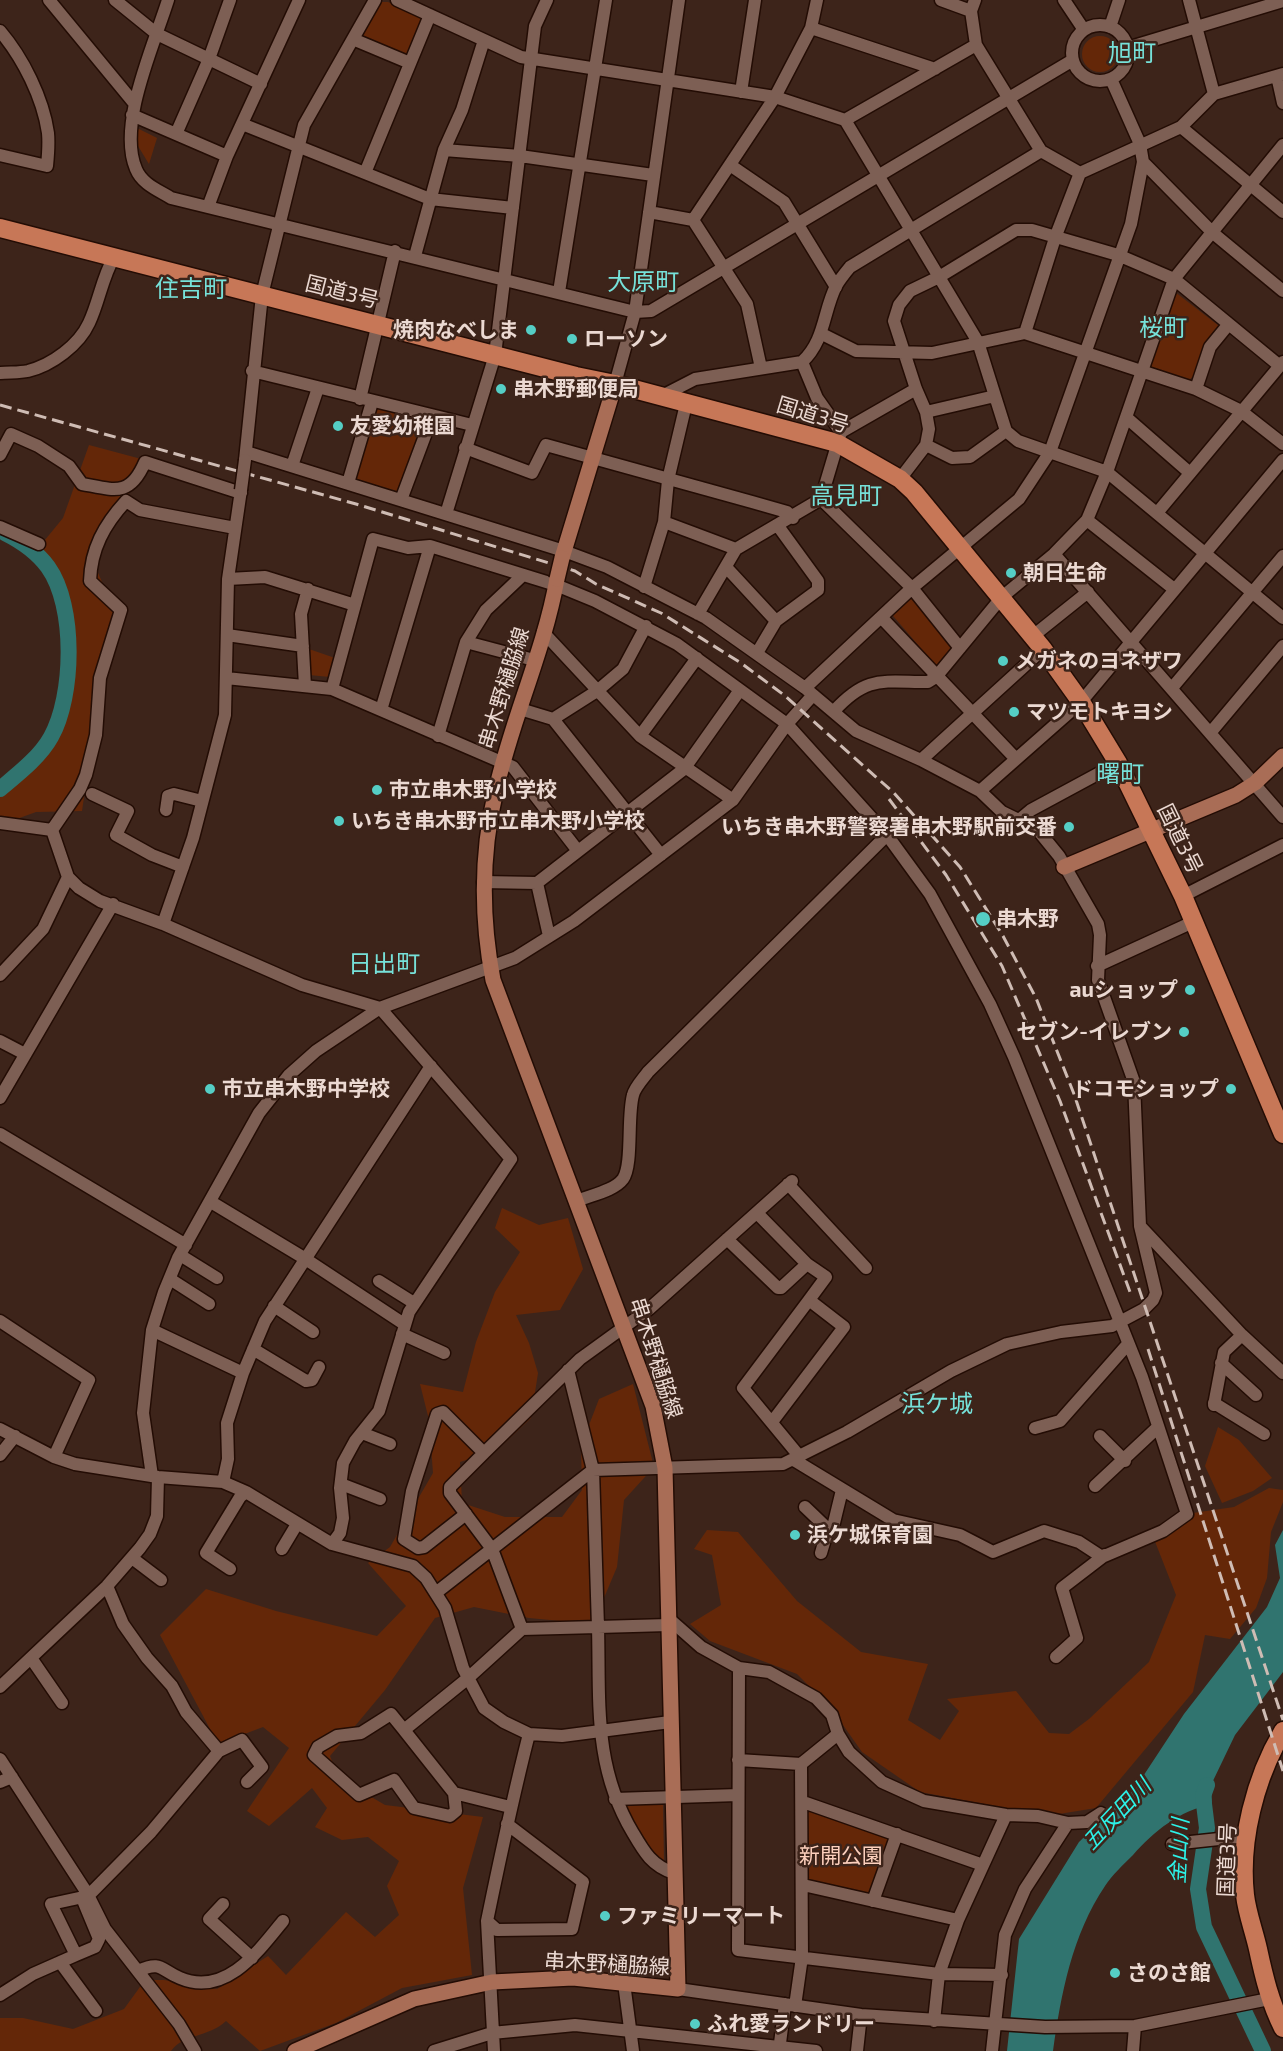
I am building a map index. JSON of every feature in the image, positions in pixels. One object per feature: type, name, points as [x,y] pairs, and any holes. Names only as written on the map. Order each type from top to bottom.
[{"type":"highway","name":"国道3号","points":[[0,228],[686,404],[839,437],[900,479],[961,546],[1038,643],[1081,702],[1118,763],[1182,896],[1283,1134]]},
{"type":"highway","name":"国道3号","points":[[1283,1731],[1259,1781],[1243,1837],[1245,1895],[1265,2000],[1283,2028]]},
{"type":"main road","name":"串木野樋脇線","points":[[295,2051],[414,1999],[492,1982],[573,1978],[678,1989],[665,1468],[654,1406],[491,968],[483,882],[495,790],[615,384]]},
{"type":"main road","points":[[1064,867],[1207,809],[1255,783],[1283,756]]},
{"type":"street","points":[[49,0],[133,109],[176,134],[228,156]]},
{"type":"street","points":[[115,0],[157,34],[261,84]]},
{"type":"street","points":[[168,0],[133,109],[131,138],[136,169],[146,183],[171,198],[395,251],[635,312],[651,311],[1073,60]]},
{"type":"street","points":[[176,134],[209,59],[230,0]]},
{"type":"street","points":[[208,207],[242,124],[299,0]]},
{"type":"street","points":[[163,924],[183,867],[225,715],[228,579],[246,456],[252,371],[262,295],[304,125],[355,40],[375,0]]},
{"type":"street","points":[[397,0],[533,60],[775,97],[845,120],[978,342],[1006,431],[1018,441],[1107,472],[1283,618]]},
{"type":"street","points":[[446,514],[495,355],[533,60],[535,26],[548,0]]},
{"type":"street","points":[[559,292],[606,0]]},
{"type":"street","points":[[615,384],[635,312],[679,0]]},
{"type":"street","points":[[741,92],[755,0]]},
{"type":"street","points":[[693,220],[775,97],[812,28],[816,0]]},
{"type":"street","points":[[941,0],[973,5],[975,45],[1010,97],[1041,151],[1080,173]]},
{"type":"street","points":[[1064,0],[1084,30]]},
{"type":"street","points":[[1110,27],[1119,0]]},
{"type":"street","points":[[1189,0],[1214,94]]},
{"type":"street","points":[[1127,48],[1283,1]]},
{"type":"street","points":[[365,173],[430,15]]},
{"type":"street","points":[[1092,27],[1110,27],[1124,39],[1127,48],[1125,66],[1111,79],[1092,80],[1077,69],[1073,60],[1076,40],[1084,30],[1092,27]]},
{"type":"street","points":[[812,28],[935,69]]},
{"type":"street","points":[[0,31],[26,71],[39,100],[48,134],[47,166],[0,156]]},
{"type":"street","points":[[355,40],[410,63]]},
{"type":"street","points":[[415,256],[444,150],[462,110],[484,40]]},
{"type":"street","points":[[845,120],[975,45]]},
{"type":"street","points":[[1025,333],[1055,238],[1080,173],[1181,127],[1214,94],[1280,75],[1283,102]]},
{"type":"street","points":[[0,1687],[107,1586],[150,1534],[157,1516],[155,1477],[143,1413],[152,1330],[170,1278],[183,1250],[259,1113],[289,1075],[316,1051],[380,1008],[515,958],[574,921],[733,800],[809,692],[912,588],[1018,499],[1050,452],[1118,255],[1131,224],[1143,162],[1140,144],[1111,79]]},
{"type":"street","points":[[242,124],[430,199],[513,208]]},
{"type":"street","points":[[1181,127],[1283,212]]},
{"type":"street","points":[[834,711],[851,692],[865,684],[928,682],[936,677],[1002,597],[1054,554],[1087,520],[1107,472],[1174,279],[1283,146]]},
{"type":"street","points":[[444,150],[520,156],[653,175]]},
{"type":"street","points":[[660,397],[696,379],[802,362],[810,355],[822,334],[836,287],[850,267],[1041,151]]},
{"type":"street","points":[[1143,162],[1213,234],[1283,291]]},
{"type":"street","points":[[730,165],[784,202],[836,287]]},
{"type":"street","points":[[649,212],[693,220],[750,312],[761,368]]},
{"type":"street","points":[[900,479],[926,444],[929,429],[926,412],[916,389],[894,321],[899,305],[910,291],[939,277],[1016,230],[1032,230],[1118,255],[1174,279],[1228,325],[1281,364],[1157,513]]},
{"type":"street","points":[[348,483],[366,400],[378,324],[395,251]]},
{"type":"street","points":[[0,373],[29,371],[65,352],[81,337],[90,322],[114,257]]},
{"type":"street","points":[[1196,389],[1210,347],[1228,325]]},
{"type":"street","points":[[822,334],[856,351],[932,353],[1025,333],[1196,389],[1241,411],[1283,444]]},
{"type":"street","points":[[802,362],[817,398],[839,437]]},
{"type":"street","points":[[252,371],[472,425]]},
{"type":"street","points":[[292,466],[318,388]]},
{"type":"street","points":[[698,614],[736,549],[793,518],[821,499],[839,437],[916,389]]},
{"type":"street","points":[[926,412],[995,396]]},
{"type":"street","points":[[644,587],[664,522],[668,480],[686,404]]},
{"type":"street","points":[[401,500],[432,417]]},
{"type":"street","points":[[1126,418],[1190,473]]},
{"type":"street","points":[[926,444],[952,458],[970,457],[1006,431]]},
{"type":"street","points":[[0,455],[11,434],[38,446],[69,466],[82,484],[122,489],[138,479],[145,462],[241,492]]},
{"type":"street","points":[[465,448],[532,473],[546,445],[787,512],[793,518]]},
{"type":"street","points":[[246,456],[292,466],[348,483],[563,555],[607,567],[698,614],[757,652],[834,711],[856,731],[981,790],[1002,812],[1037,829],[1049,841],[1098,924],[1100,935],[1097,966],[1101,994],[1119,1035],[1134,1082],[1140,1226],[1156,1293],[1144,1309],[1112,1326],[1021,1339],[1007,1344],[951,1371],[797,1459],[783,1464],[593,1470],[437,1592]]},
{"type":"street","points":[[981,790],[1081,702],[1283,460]]},
{"type":"street","points":[[821,499],[912,588],[960,648]]},
{"type":"street","points":[[52,830],[81,789],[87,775],[96,735],[100,678],[121,610],[90,581],[91,560],[97,541],[126,501],[140,510],[235,528]]},
{"type":"street","points":[[1087,520],[1174,589]]},
{"type":"street","points":[[664,522],[736,549]]},
{"type":"street","points":[[757,652],[776,621],[818,590],[818,581],[778,526]]},
{"type":"street","points":[[0,527],[39,544]]},
{"type":"street","points":[[332,689],[373,539],[408,548],[430,546],[523,575],[556,582],[646,626],[697,658],[787,724],[887,835],[930,894],[990,1004],[1121,1322],[1142,1377],[1186,1514],[1163,1531],[1102,1557],[1079,1542],[1044,1531],[993,1552],[960,1535],[893,1520],[842,1490],[797,1459],[772,1422],[743,1388],[826,1277],[807,1264],[757,1213]]},
{"type":"street","points":[[381,710],[430,546]]},
{"type":"street","points":[[1054,554],[1283,817]]},
{"type":"street","points":[[1172,688],[1283,556]]},
{"type":"street","points":[[726,567],[776,621]]},
{"type":"street","points":[[438,736],[466,642],[486,610],[523,575]]},
{"type":"street","points":[[228,579],[265,577],[355,604]]},
{"type":"street","points":[[305,686],[301,614],[308,589]]},
{"type":"street","points":[[921,760],[971,715],[1088,592]]},
{"type":"street","points":[[881,617],[971,715],[1016,759]]},
{"type":"street","points":[[553,719],[597,690],[623,669],[646,626]]},
{"type":"street","points":[[543,632],[640,736],[684,769],[733,800]]},
{"type":"street","points":[[227,635],[303,646]]},
{"type":"street","points":[[466,642],[534,660]]},
{"type":"street","points":[[1211,732],[1283,646]]},
{"type":"street","points":[[640,736],[697,658]]},
{"type":"street","points":[[226,678],[332,689],[503,765],[513,767],[578,851]]},
{"type":"street","points":[[483,882],[537,883],[684,769],[740,690]]},
{"type":"street","points":[[520,709],[553,719],[661,855]]},
{"type":"street","points":[[1019,820],[1031,810],[1118,763]]},
{"type":"street","points":[[92,794],[128,811],[116,835],[152,855],[183,867]]},
{"type":"street","points":[[166,810],[168,796],[174,794],[202,801]]},
{"type":"street","points":[[0,823],[52,830]]},
{"type":"street","points":[[52,830],[68,876],[79,888],[99,901],[113,904],[163,924],[302,985],[380,1008],[511,1159],[414,1303],[403,1329],[379,1411],[362,1433],[344,1463],[341,1484],[343,1518],[340,1533],[332,1544]]},
{"type":"street","points":[[577,1201],[613,1187],[623,1179],[628,1169],[629,1118],[633,1093],[648,1072],[887,835]]},
{"type":"street","points":[[1182,896],[1283,845]]},
{"type":"street","points":[[0,975],[43,929],[68,876]]},
{"type":"street","points":[[537,883],[549,936]]},
{"type":"street","points":[[0,1098],[113,904]]},
{"type":"street","points":[[1097,966],[1193,922]]},
{"type":"street","points":[[0,1041],[25,1054]]},
{"type":"street","points":[[223,1482],[228,1459],[227,1423],[243,1373],[274,1306],[431,1066]]},
{"type":"street","points":[[0,1134],[183,1250],[217,1278]]},
{"type":"street","points":[[522,1629],[492,1548],[450,1493],[450,1487],[568,1370],[649,1309],[790,1183],[866,1268]]},
{"type":"street","points":[[211,1202],[304,1258],[403,1329],[444,1353]]},
{"type":"street","points":[[1140,1226],[1242,1335],[1278,1362],[1283,1373]]},
{"type":"street","points":[[727,1239],[778,1288],[781,1288],[807,1264]]},
{"type":"street","points":[[170,1278],[209,1304]]},
{"type":"street","points":[[379,1281],[414,1303]]},
{"type":"street","points":[[772,1422],[844,1327],[809,1300]]},
{"type":"street","points":[[274,1306],[313,1332]]},
{"type":"street","points":[[0,1321],[89,1380],[54,1457]]},
{"type":"street","points":[[152,1330],[243,1373]]},
{"type":"street","points":[[1242,1335],[1224,1352],[1214,1404],[1264,1434]]},
{"type":"street","points":[[1035,1428],[1060,1421],[1128,1344]]},
{"type":"street","points":[[253,1349],[306,1381],[312,1380],[320,1367]]},
{"type":"street","points":[[1221,1363],[1256,1395]]},
{"type":"street","points":[[568,1370],[593,1470],[604,1765],[615,1799],[648,1859],[661,1869],[674,1873]]},
{"type":"street","points":[[466,1514],[424,1547],[418,1548],[404,1539],[412,1491],[437,1414],[443,1412],[484,1453]]},
{"type":"street","points":[[1095,1486],[1125,1461],[1157,1428]]},
{"type":"street","points":[[0,1429],[54,1457],[90,1467],[155,1477],[223,1482],[246,1492],[332,1544],[398,1560],[412,1566],[437,1592],[445,1608],[468,1679],[484,1708],[504,1722],[529,1734],[562,1736],[670,1722]]},
{"type":"street","points":[[362,1433],[390,1444]]},
{"type":"street","points":[[0,1455],[15,1436]]},
{"type":"street","points":[[1100,1436],[1125,1461]]},
{"type":"street","points":[[341,1484],[380,1499]]},
{"type":"street","points":[[821,1553],[828,1529],[833,1527],[842,1490]]},
{"type":"street","points":[[230,1569],[206,1553],[240,1497],[246,1492]]},
{"type":"street","points":[[805,1507],[828,1529]]},
{"type":"street","points":[[282,1549],[297,1524]]},
{"type":"street","points":[[1056,1657],[1077,1638],[1062,1588],[1105,1555]]},
{"type":"street","points":[[132,1558],[160,1580]]},
{"type":"street","points":[[107,1586],[123,1624],[147,1658],[172,1686],[186,1712],[219,1751]]},
{"type":"street","points":[[404,1730],[468,1679],[522,1629],[598,1628],[668,1621],[701,1647],[739,1668],[768,1672],[816,1698],[832,1715],[838,1734],[849,1752],[882,1782],[924,1801],[1005,1815],[1038,1816],[1068,1822],[1087,1822],[1101,1814]]},
{"type":"street","points":[[31,1658],[62,1703]]},
{"type":"street","points":[[739,1668],[738,1950],[939,1974],[1002,1974]]},
{"type":"street","points":[[391,1714],[404,1730],[454,1793],[456,1811],[450,1816],[414,1808],[394,1780],[359,1795],[314,1755],[318,1747],[327,1741],[337,1736],[361,1733],[391,1714]]},
{"type":"street","points":[[494,2051],[487,1921],[510,1807],[529,1734]]},
{"type":"street","points":[[738,1760],[801,1764],[838,1734]]},
{"type":"street","points":[[76,1955],[51,1904],[85,1897],[150,1832],[219,1751],[242,1740],[262,1767],[247,1782]]},
{"type":"street","points":[[0,1760],[105,1929],[179,2024],[195,2051]]},
{"type":"street","points":[[779,2049],[802,1958],[803,1802],[801,1764]]},
{"type":"street","points":[[0,1782],[12,1777]]},
{"type":"street","points":[[454,1793],[510,1807]]},
{"type":"street","points":[[615,1799],[738,1795]]},
{"type":"street","points":[[803,1802],[983,1865]]},
{"type":"street","points":[[934,2021],[939,1974],[958,1920],[1005,1815]]},
{"type":"street","points":[[992,2051],[1000,2026],[1005,1935],[1025,1889],[1068,1822]]},
{"type":"street","points":[[487,1921],[497,1930],[573,1929],[583,1882],[507,1824]]},
{"type":"street","points":[[873,1901],[897,1834]]},
{"type":"street","points":[[1172,1844],[1243,1837]]},
{"type":"street","points":[[803,1885],[958,1920]]},
{"type":"street","points":[[0,1995],[33,1974],[95,1947],[99,1939],[85,1897]]},
{"type":"street","points":[[223,1904],[206,1922],[252,1958]]},
{"type":"street","points":[[138,1971],[152,1965],[164,1967],[177,1977],[191,1983],[206,1984],[234,1972],[252,1958],[283,1921]]},
{"type":"street","points":[[60,1962],[96,2011]]},
{"type":"street","points":[[624,1983],[633,2051]]},
{"type":"street","points":[[678,1989],[861,2015],[1000,2026],[1135,2026],[1265,2000]]},
{"type":"street","points":[[857,2051],[861,2015]]},
{"type":"street","points":[[434,2051],[492,2033],[575,2025],[779,2049],[816,2051]]},
{"type":"street","points":[[1133,2051],[1135,2026]]},
{"type":"green space","points":[[381,2],[388,2],[422,17],[424,21],[410,55],[405,58],[362,37]]},
{"type":"green space","points":[[1100,36],[1113,41],[1118,54],[1113,67],[1100,72],[1087,67],[1082,54],[1087,41]]},
{"type":"green space","points":[[137,128],[157,138],[149,164],[138,146]]},
{"type":"green space","points":[[1175,292],[1223,329],[1195,375],[1184,384],[1150,370],[1147,366]]},
{"type":"green space","points":[[374,406],[425,418],[400,492],[354,480]]},
{"type":"green space","points":[[89,445],[145,460],[135,484],[90,554],[117,617],[99,693],[82,811],[36,812],[0,825],[0,785],[40,763],[63,726],[74,658],[51,577],[11,540],[40,546],[63,518]]},
{"type":"green space","points":[[906,592],[956,642],[937,667],[888,610]]},
{"type":"green space","points":[[306,648],[335,658],[330,677],[309,675]]},
{"type":"green space","points":[[502,1208],[539,1225],[568,1218],[583,1269],[560,1310],[516,1315],[529,1343],[538,1373],[531,1418],[497,1450],[460,1462],[462,1503],[505,1517],[562,1517],[582,1490],[581,1446],[599,1399],[633,1384],[654,1467],[624,1500],[617,1567],[593,1624],[529,1618],[474,1607],[435,1618],[385,1690],[330,1756],[339,1778],[385,1805],[483,1817],[463,1888],[472,1975],[402,1988],[336,2023],[260,2051],[226,2021],[212,2030],[183,2041],[171,2051],[0,2051],[0,2018],[23,2018],[73,2029],[124,2009],[145,1980],[164,1980],[217,1989],[268,1956],[286,1975],[346,1912],[375,1937],[399,1915],[387,1886],[399,1861],[368,1837],[342,1840],[315,1827],[327,1808],[312,1788],[269,1826],[247,1811],[289,1748],[263,1727],[218,1744],[160,1635],[206,1589],[276,1611],[377,1636],[406,1606],[368,1563],[390,1547],[433,1473],[429,1420],[420,1384],[463,1392],[476,1342],[495,1292],[520,1252],[495,1228]]},
{"type":"green space","points":[[1218,1427],[1239,1440],[1272,1478],[1253,1491],[1222,1503],[1205,1466]]},
{"type":"green space","points":[[1269,1488],[1283,1490],[1283,1502],[1271,1532],[1267,1578],[1256,1608],[1230,1639],[1205,1635],[1193,1692],[1096,1808],[1059,1814],[1006,1808],[920,1792],[862,1752],[831,1708],[797,1674],[710,1641],[690,1624],[721,1605],[712,1555],[694,1549],[707,1530],[738,1532],[797,1601],[861,1652],[928,1664],[908,1720],[940,1740],[959,1711],[947,1699],[1016,1691],[1049,1733],[1069,1734],[1089,1719],[1149,1662],[1176,1595],[1154,1539],[1175,1528],[1193,1513],[1234,1507]]},
{"type":"green space","points":[[623,1803],[663,1803],[664,1863],[648,1849]]},
{"type":"green space","name":"新開公園","points":[[811,1811],[890,1839],[871,1895],[810,1882],[807,1879],[808,1813]]},
{"type":"water","name":"五反田川","points":[[1283,1530],[1283,1672],[1235,1735],[1211,1785],[1212,1804],[1200,1807],[1168,1823],[1141,1846],[1105,1886],[1084,1924],[1076,1945],[1064,1987],[1053,2051],[1007,2051],[1019,1939],[1079,1842],[1136,1787],[1184,1714],[1267,1607],[1280,1578],[1275,1545]]},
{"type":"waterway","points":[[0,789],[35,758],[51,737],[59,720],[64,699],[69,651],[64,604],[48,567],[23,543],[5,533]]},
{"type":"waterway","name":"金山川","points":[[1207,1785],[1203,1796],[1207,1828],[1198,1889],[1204,1927],[1263,2051]]},
{"type":"railway","points":[[0,405],[356,504],[575,571],[596,584],[661,613],[741,663],[784,695],[894,793],[960,867],[1003,936],[1036,998],[1074,1094],[1283,1720]]},
{"type":"railway","points":[[889,799],[946,875],[1002,966],[1060,1101],[1130,1292]]},
{"type":"railway","points":[[1148,1349],[1283,1771]]},
{"type":"place","name":"焼肉なべしま","points":[[531,330]]},
{"type":"place","name":"ローソン","points":[[572,339]]},
{"type":"place","name":"串木野郵便局","points":[[501,389]]},
{"type":"place","name":"友愛幼稚園","points":[[338,426]]},
{"type":"place","name":"朝日生命","points":[[1011,573]]},
{"type":"place","name":"メガネのヨネザワ","points":[[1003,661]]},
{"type":"place","name":"マツモトキヨシ","points":[[1014,712]]},
{"type":"place","name":"市立串木野小学校","points":[[377,790]]},
{"type":"place","name":"いちき串木野市立串木野小学校","points":[[339,821]]},
{"type":"place","name":"いちき串木野警察署串木野駅前交番","points":[[1069,827]]},
{"type":"place","name":"串木野","points":[[983,919]]},
{"type":"place","name":"auショップ","points":[[1190,990]]},
{"type":"place","name":"セブン-イレブン","points":[[1184,1032]]},
{"type":"place","name":"市立串木野中学校","points":[[210,1089]]},
{"type":"place","name":"ドコモショップ","points":[[1231,1089]]},
{"type":"place","name":"浜ケ城保育園","points":[[795,1535]]},
{"type":"place","name":"ファミリーマート","points":[[605,1916]]},
{"type":"place","name":"さのさ館","points":[[1115,1973]]},
{"type":"place","name":"ふれ愛ランドリー","points":[[695,2024]]},
{"type":"district","name":"旭町","points":[[1132,53]]},
{"type":"district","name":"大原町","points":[[643,282]]},
{"type":"district","name":"住吉町","points":[[191,289]]},
{"type":"district","name":"桜町","points":[[1163,328]]},
{"type":"district","name":"高見町","points":[[846,496]]},
{"type":"district","name":"曙町","points":[[1120,774]]},
{"type":"district","name":"日出町","points":[[384,964]]},
{"type":"district","name":"浜ケ城","points":[[937,1404]]}]
